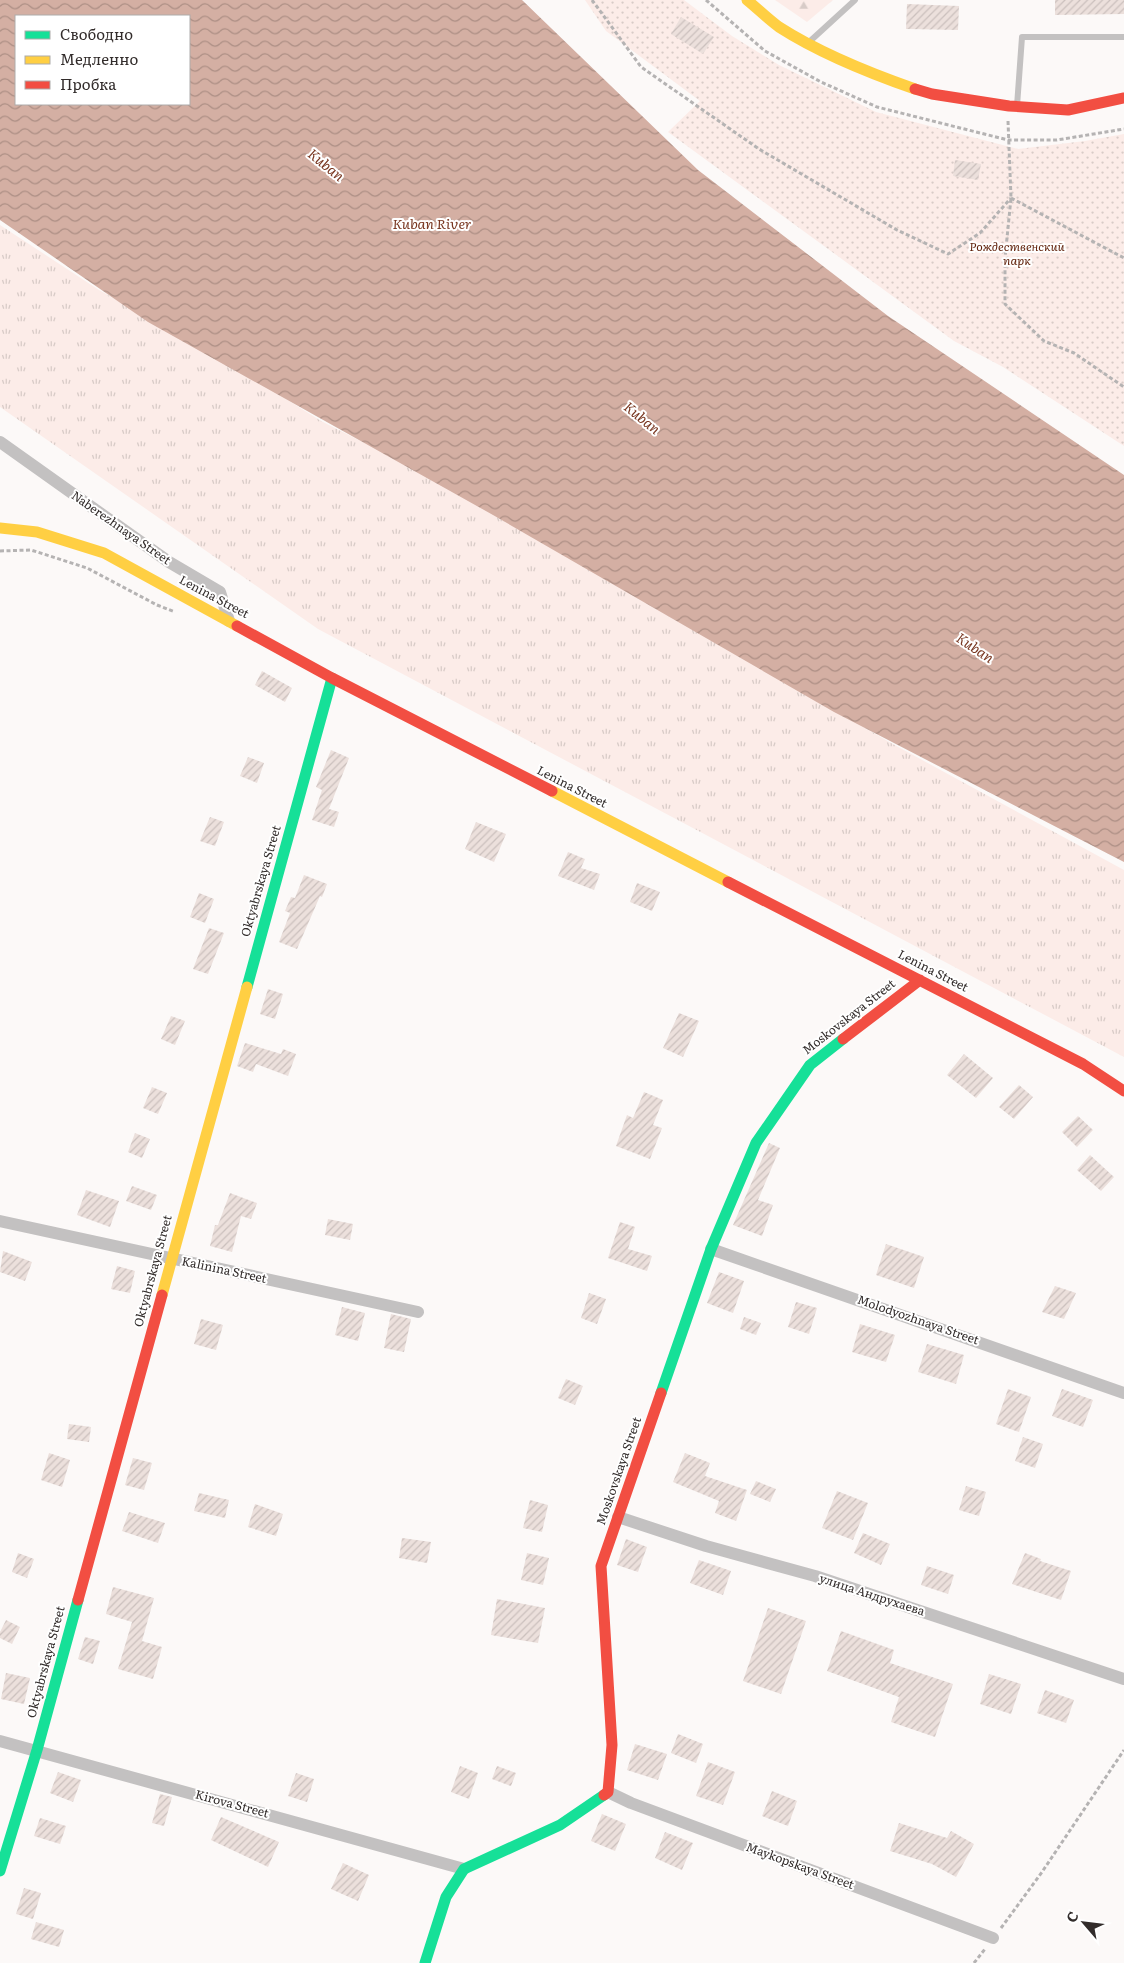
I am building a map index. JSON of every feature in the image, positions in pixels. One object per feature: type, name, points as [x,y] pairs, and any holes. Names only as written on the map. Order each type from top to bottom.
[{"type":"street","points":[[747,0],[778,26],[807,43],[883,78],[932,94],[1013,106],[1068,110],[1124,98]]},
{"type":"street","name":"Naberezhnaya Street","points":[[0,442],[169,562],[220,592],[229,620]]},
{"type":"street","name":"Lenina Street","points":[[0,528],[37,532],[104,553],[332,678],[1083,1064],[1124,1091]]},
{"type":"street","name":"Oktyabrskaya Street","points":[[0,1872],[36,1750],[170,1258],[332,678]]},
{"type":"street","name":"Moskovskaya Street","points":[[608,1792],[612,1745],[601,1566],[711,1249],[756,1143],[810,1065],[920,980]]},
{"type":"street","name":"Kalinina Street","points":[[0,1221],[418,1312]]},
{"type":"street","name":"Molodyozhnaya Street","points":[[711,1249],[1124,1393]]},
{"type":"street","name":"улица Андрухаева","points":[[618,1517],[706,1546],[815,1576],[1124,1679]]},
{"type":"street","name":"Kirova Street","points":[[0,1741],[464,1869]]},
{"type":"street","points":[[425,1963],[446,1897],[464,1869],[560,1825],[608,1792]]},
{"type":"street","name":"Maykopskaya Street","points":[[608,1792],[640,1806],[994,1938]]},
{"type":"lane","points":[[807,43],[855,0]]},
{"type":"lane","points":[[1013,106],[1022,37],[1124,37]]},
{"type":"path","points":[[592,0],[642,67],[759,149],[897,230],[948,254],[980,233],[1011,198]]},
{"type":"path","points":[[1013,106],[1008,140],[1011,198],[1005,258],[1005,304],[1044,341],[1074,353],[1124,387]]},
{"type":"path","points":[[1011,198],[1124,258]]},
{"type":"path","points":[[0,551],[31,550],[87,568],[157,605],[182,615]]},
{"type":"path","points":[[974,1963],[1042,1872],[1124,1750]]},
{"type":"green space","name":"Рождественский парк","points":[[585,0],[684,0],[732,36],[779,65],[876,112],[1018,149],[1124,134],[1124,446],[1003,367],[954,341],[668,132],[700,101],[606,31]]},
{"type":"green space","points":[[775,0],[833,0],[807,22]]},
{"type":"green space","points":[[0,225],[99,290],[240,370],[321,421],[466,494],[891,743],[1124,870],[1124,1057],[318,629],[0,407]]},
{"type":"water","name":"Kuban River","points":[[0,0],[522,0],[698,170],[888,316],[1124,475],[1124,862],[834,712],[493,515],[148,322],[0,220]]},
{"type":"building","points":[[1055,0],[1124,0],[1124,14],[1055,15]]},
{"type":"building","points":[[907,4],[959,6],[958,30],[906,29]]},
{"type":"building","points":[[681,17],[714,37],[703,54],[671,34]]},
{"type":"building","points":[[955,160],[981,164],[978,180],[953,176]]},
{"type":"building","points":[[262,671],[292,688],[285,702],[255,685]]},
{"type":"building","points":[[331,750],[349,758],[329,809],[339,812],[334,827],[312,820],[322,790],[316,787]]},
{"type":"building","points":[[248,757],[264,763],[257,783],[240,776]]},
{"type":"building","points":[[210,817],[224,822],[215,846],[200,841]]},
{"type":"building","points":[[476,822],[506,834],[494,862],[465,849]]},
{"type":"building","points":[[568,852],[585,859],[581,868],[600,874],[594,890],[558,876]]},
{"type":"building","points":[[304,875],[327,884],[297,949],[279,942],[290,913],[285,911],[291,897],[295,898]]},
{"type":"building","points":[[637,883],[660,892],[652,911],[630,902]]},
{"type":"building","points":[[199,893],[214,899],[205,923],[190,917]]},
{"type":"building","points":[[209,928],[224,933],[208,974],[193,969]]},
{"type":"building","points":[[268,989],[283,994],[275,1019],[260,1014]]},
{"type":"building","points":[[679,1013],[699,1021],[683,1057],[663,1048]]},
{"type":"building","points":[[171,1016],[185,1021],[175,1045],[161,1039]]},
{"type":"building","points":[[245,1043],[281,1054],[283,1049],[296,1054],[288,1076],[256,1064],[253,1072],[237,1066]]},
{"type":"building","points":[[964,1054],[993,1078],[976,1098],[947,1075]]},
{"type":"building","points":[[1019,1085],[1033,1097],[1014,1119],[999,1107]]},
{"type":"building","points":[[152,1087],[167,1093],[158,1114],[143,1108]]},
{"type":"building","points":[[644,1092],[663,1100],[653,1125],[662,1128],[650,1159],[616,1146],[627,1115],[633,1118]]},
{"type":"building","points":[[1078,1116],[1093,1130],[1077,1147],[1062,1132]]},
{"type":"building","points":[[135,1133],[150,1139],[142,1158],[128,1152]]},
{"type":"building","points":[[769,1143],[780,1148],[758,1200],[773,1205],[762,1236],[733,1225]]},
{"type":"building","points":[[1090,1155],[1114,1177],[1101,1191],[1077,1170]]},
{"type":"building","points":[[132,1186],[157,1195],[151,1210],[126,1201]]},
{"type":"building","points":[[86,1190],[119,1201],[110,1227],[77,1215]]},
{"type":"building","points":[[230,1193],[257,1203],[251,1219],[241,1216],[232,1252],[210,1246],[215,1225],[218,1225]]},
{"type":"building","points":[[328,1219],[353,1224],[350,1240],[325,1235]]},
{"type":"building","points":[[620,1222],[635,1227],[628,1249],[652,1256],[647,1271],[608,1258]]},
{"type":"building","points":[[886,1244],[924,1257],[914,1288],[876,1275]]},
{"type":"building","points":[[3,1251],[32,1262],[25,1281],[0,1272]]},
{"type":"building","points":[[117,1266],[135,1271],[130,1293],[111,1289]]},
{"type":"building","points":[[719,1272],[744,1281],[733,1313],[707,1303]]},
{"type":"building","points":[[1055,1286],[1076,1293],[1064,1319],[1042,1312]]},
{"type":"building","points":[[589,1293],[606,1299],[597,1324],[581,1318]]},
{"type":"building","points":[[796,1302],[817,1308],[809,1334],[788,1327]]},
{"type":"building","points":[[342,1307],[365,1313],[358,1341],[335,1335]]},
{"type":"building","points":[[391,1314],[411,1319],[404,1352],[384,1348]]},
{"type":"building","points":[[744,1317],[761,1323],[756,1335],[740,1329]]},
{"type":"building","points":[[201,1319],[223,1325],[216,1350],[194,1344]]},
{"type":"building","points":[[860,1324],[895,1335],[886,1362],[852,1352]]},
{"type":"building","points":[[927,1344],[964,1355],[956,1384],[918,1372]]},
{"type":"building","points":[[566,1379],[583,1386],[575,1405],[558,1398]]},
{"type":"building","points":[[1008,1389],[1031,1397],[1019,1432],[996,1424]]},
{"type":"building","points":[[1062,1389],[1093,1400],[1083,1427],[1052,1416]]},
{"type":"building","points":[[69,1424],[91,1427],[89,1442],[67,1439]]},
{"type":"building","points":[[1023,1437],[1043,1444],[1035,1468],[1015,1461]]},
{"type":"building","points":[[49,1453],[70,1460],[62,1487],[41,1480]]},
{"type":"building","points":[[685,1453],[710,1463],[705,1476],[747,1490],[736,1521],[715,1513],[719,1501],[673,1482]]},
{"type":"building","points":[[133,1458],[152,1463],[144,1490],[125,1485]]},
{"type":"building","points":[[756,1481],[776,1489],[770,1502],[750,1494]]},
{"type":"building","points":[[966,1486],[986,1492],[979,1516],[959,1510]]},
{"type":"building","points":[[837,1491],[868,1503],[853,1540],[822,1528]]},
{"type":"building","points":[[199,1493],[229,1500],[225,1518],[194,1511]]},
{"type":"building","points":[[530,1500],[548,1505],[542,1532],[523,1528]]},
{"type":"building","points":[[255,1504],[283,1514],[276,1536],[248,1527]]},
{"type":"building","points":[[129,1512],[165,1523],[158,1543],[122,1531]]},
{"type":"building","points":[[863,1533],[890,1544],[881,1565],[854,1553]]},
{"type":"building","points":[[402,1538],[431,1542],[427,1563],[399,1558]]},
{"type":"building","points":[[626,1539],[647,1547],[638,1572],[617,1565]]},
{"type":"building","points":[[18,1553],[34,1559],[27,1578],[12,1572]]},
{"type":"building","points":[[527,1553],[549,1558],[543,1585],[521,1580]]},
{"type":"building","points":[[1025,1553],[1041,1559],[1040,1561],[1071,1571],[1061,1600],[1012,1584]]},
{"type":"building","points":[[699,1560],[731,1571],[723,1595],[690,1583]]},
{"type":"building","points":[[927,1566],[954,1575],[948,1594],[921,1585]]},
{"type":"building","points":[[113,1587],[154,1598],[142,1641],[162,1647],[153,1679],[118,1669],[132,1622],[106,1614]]},
{"type":"building","points":[[497,1599],[545,1608],[538,1643],[491,1635]]},
{"type":"building","points":[[768,1608],[806,1621],[781,1694],[743,1681]]},
{"type":"building","points":[[6,1620],[20,1627],[12,1644],[0,1638],[0,1632]]},
{"type":"building","points":[[841,1631],[894,1650],[890,1663],[953,1684],[935,1737],[891,1722],[899,1697],[827,1671]]},
{"type":"building","points":[[85,1637],[100,1641],[93,1664],[78,1659]]},
{"type":"building","points":[[6,1673],[30,1678],[24,1704],[1,1699]]},
{"type":"building","points":[[989,1674],[1021,1684],[1011,1714],[980,1704]]},
{"type":"building","points":[[1045,1690],[1074,1700],[1066,1723],[1037,1713]]},
{"type":"building","points":[[678,1734],[703,1744],[696,1763],[671,1753]]},
{"type":"building","points":[[635,1744],[667,1754],[658,1780],[627,1770]]},
{"type":"building","points":[[708,1762],[735,1772],[723,1805],[696,1796]]},
{"type":"building","points":[[460,1766],[478,1773],[469,1799],[451,1792]]},
{"type":"building","points":[[497,1766],[516,1773],[511,1786],[492,1779]]},
{"type":"building","points":[[58,1772],[81,1780],[73,1802],[50,1793]]},
{"type":"building","points":[[296,1773],[314,1779],[307,1802],[288,1796]]},
{"type":"building","points":[[772,1791],[797,1801],[788,1826],[762,1816]]},
{"type":"building","points":[[160,1794],[172,1797],[164,1826],[152,1823]]},
{"type":"building","points":[[602,1814],[626,1824],[615,1851],[591,1841]]},
{"type":"building","points":[[221,1817],[279,1842],[268,1867],[211,1840]]},
{"type":"building","points":[[40,1818],[66,1826],[60,1844],[34,1836]]},
{"type":"building","points":[[899,1823],[947,1838],[951,1831],[974,1844],[956,1877],[932,1864],[890,1851]]},
{"type":"building","points":[[665,1832],[693,1843],[682,1870],[655,1858]]},
{"type":"building","points":[[343,1863],[369,1875],[358,1901],[331,1889]]},
{"type":"building","points":[[24,1888],[41,1893],[33,1919],[16,1914]]},
{"type":"building","points":[[36,1922],[64,1930],[59,1947],[31,1939]]},
{"type":"traffic: fast","points":[[247,987],[332,678]]},
{"type":"traffic: fast","points":[[661,1393],[711,1249],[756,1143],[810,1065],[843,1039]]},
{"type":"traffic: fast","points":[[0,1871],[37,1750],[78,1600]]},
{"type":"traffic: fast","points":[[425,1963],[446,1897],[464,1869],[560,1825],[604,1795]]},
{"type":"traffic: slow","points":[[747,0],[771,21],[795,37],[828,54],[915,89]]},
{"type":"traffic: slow","points":[[0,528],[37,532],[104,553],[237,626]]},
{"type":"traffic: slow","points":[[552,791],[728,882]]},
{"type":"traffic: slow","points":[[162,1295],[247,987]]},
{"type":"traffic: jam","points":[[915,89],[932,94],[1009,106],[1068,110],[1124,98]]},
{"type":"traffic: jam","points":[[237,626],[332,678],[552,791]]},
{"type":"traffic: jam","points":[[728,882],[1083,1064],[1124,1091]]},
{"type":"traffic: jam","points":[[843,1039],[920,980]]},
{"type":"traffic: jam","points":[[78,1600],[162,1295]]},
{"type":"traffic: jam","points":[[604,1795],[608,1792],[612,1745],[601,1566],[661,1393]]},
{"type":"water label","name":"Kuban","points":[[326,165]]},
{"type":"water label","name":"Kuban","points":[[642,418]]},
{"type":"water label","name":"Kuban","points":[[975,648]]}]
